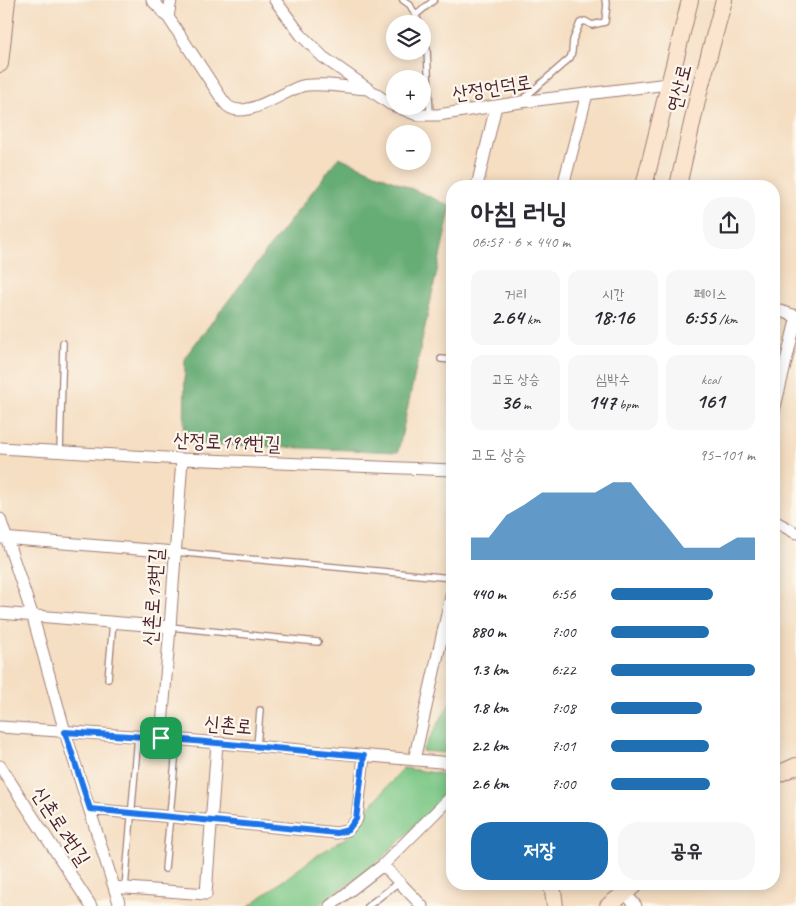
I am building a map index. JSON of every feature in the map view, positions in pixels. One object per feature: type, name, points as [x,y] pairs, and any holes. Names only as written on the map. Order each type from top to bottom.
[{"type":"street","points":[[0,64],[7,0]]},
{"type":"street","points":[[152,0],[168,17],[224,102],[233,110],[249,109],[302,86],[313,85],[368,90]]},
{"type":"street","points":[[168,17],[171,0]]},
{"type":"street","name":"산정언덕로","points":[[275,0],[295,28],[323,57],[368,90],[404,111],[417,115],[430,116],[521,102],[668,84]]},
{"type":"street","name":"연산로","points":[[645,180],[690,0]]},
{"type":"street","name":"연산로","points":[[679,180],[699,92],[724,0]]},
{"type":"street","points":[[565,180],[587,94]]},
{"type":"street","points":[[478,180],[496,106]]},
{"type":"street","points":[[780,311],[796,318],[780,368]]},
{"type":"street","name":"산정로199번길","points":[[0,448],[182,460],[446,470]]},
{"type":"street","name":"신촌로13번길","points":[[161,738],[182,460]]},
{"type":"street","points":[[0,519],[4,538],[32,614],[65,732],[90,809],[120,887],[120,906]]},
{"type":"street","points":[[780,524],[796,533]]},
{"type":"street","points":[[4,538],[175,552]]},
{"type":"street","points":[[0,613],[32,614],[170,627]]},
{"type":"street","points":[[414,760],[446,619]]},
{"type":"street","name":"신촌로","points":[[0,727],[177,739],[446,763]]},
{"type":"street","points":[[120,887],[206,894],[218,743]]},
{"type":"street","points":[[90,809],[337,833],[348,830],[356,819],[364,756]]},
{"type":"street","name":"신촌로2번길","points":[[0,766],[91,906]]},
{"type":"street","points":[[780,773],[796,766]]},
{"type":"street","points":[[330,906],[383,865],[446,802]]},
{"type":"street","points":[[383,865],[422,906]]},
{"type":"street","points":[[553,890],[555,906]]},
{"type":"street","points":[[608,906],[628,890]]},
{"type":"street","points":[[631,890],[636,906]]},
{"type":"lane","points":[[403,0],[410,5],[416,15],[434,0]]},
{"type":"lane","points":[[521,102],[570,58],[573,40],[580,23],[585,21],[592,25],[605,22],[606,2]]},
{"type":"lane","points":[[427,60],[430,116]]},
{"type":"lane","points":[[60,452],[63,343]]},
{"type":"lane","points":[[441,359],[446,359]]},
{"type":"lane","points":[[175,552],[446,577]]},
{"type":"lane","points":[[108,679],[113,622]]},
{"type":"lane","points":[[170,627],[318,642]]},
{"type":"lane","points":[[258,746],[260,710]]},
{"type":"lane","points":[[120,887],[131,813],[138,736]]},
{"type":"lane","points":[[165,869],[177,739]]},
{"type":"lane","points":[[368,906],[399,882]]},
{"type":"green space","points":[[339,157],[446,204],[446,229],[398,452],[184,443],[185,357]]},
{"type":"green space","points":[[446,710],[446,753],[422,751]]},
{"type":"green space","points":[[403,768],[446,775],[446,796],[384,856],[317,906],[249,906],[316,856],[352,834],[358,828],[364,814]]},
{"type":"route","points":[[65,732],[161,738],[364,756],[356,819],[348,830],[337,833],[90,809],[65,732]]}]
